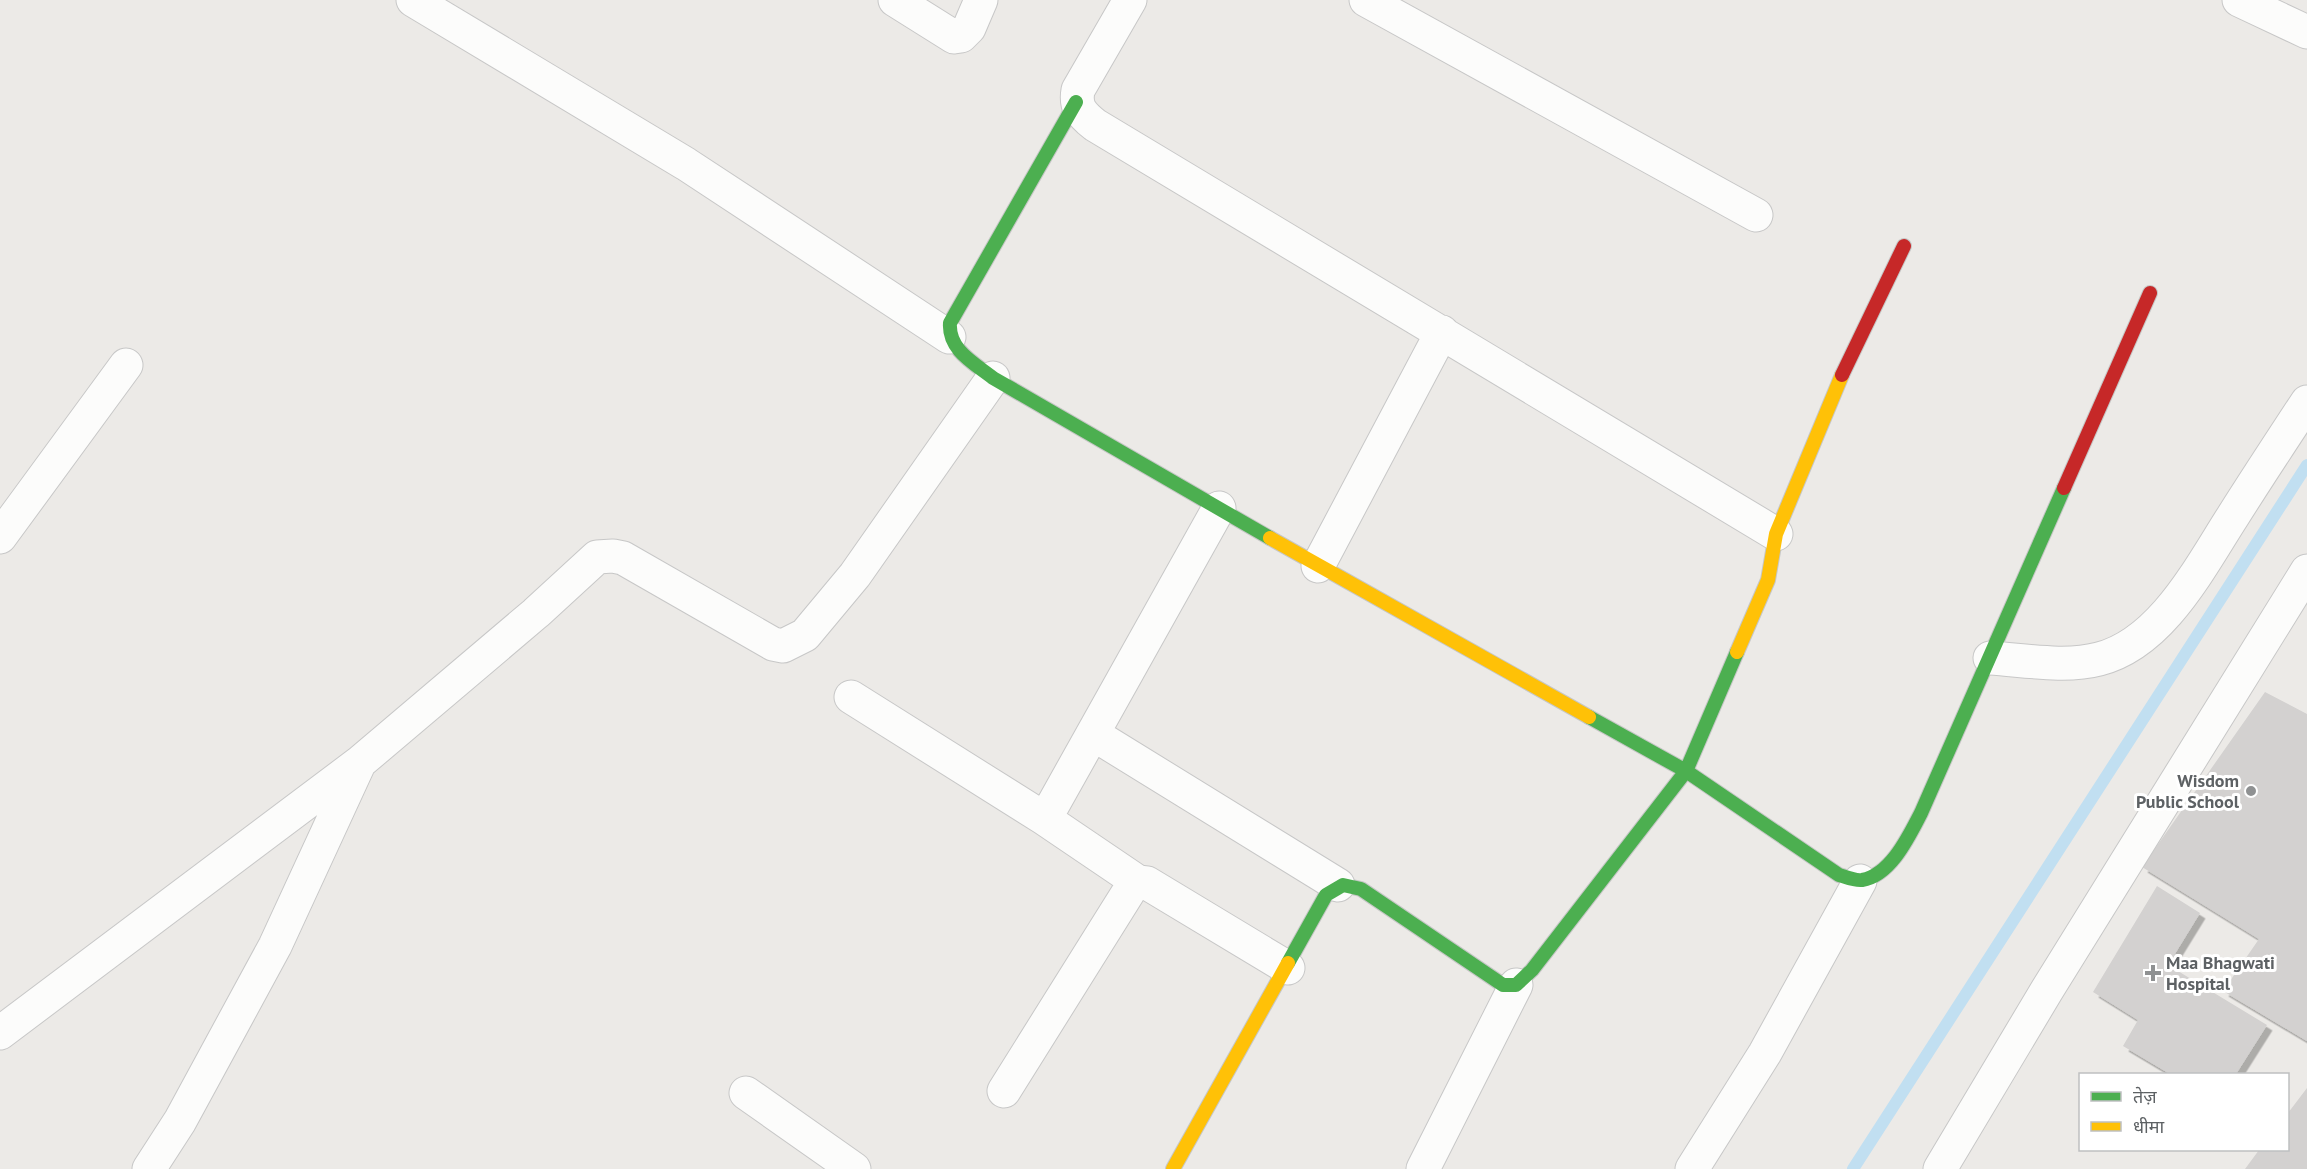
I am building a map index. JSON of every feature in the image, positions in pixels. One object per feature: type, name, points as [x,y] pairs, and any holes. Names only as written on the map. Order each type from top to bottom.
[{"type":"street","points":[[413,0],[686,164],[949,337],[956,348],[993,378],[1318,566],[1686,771],[1839,875],[1860,881],[1871,877],[1904,846],[1921,813],[2150,293]]},
{"type":"street","points":[[895,0],[954,37],[961,36],[969,28],[981,0]]},
{"type":"street","points":[[949,337],[951,323],[1076,102],[1078,90],[1130,0]]},
{"type":"street","points":[[1366,0],[1756,215]]},
{"type":"street","points":[[2239,0],[2307,32]]},
{"type":"street","points":[[1076,102],[1082,115],[1095,125],[1776,534]]},
{"type":"street","points":[[1423,1169],[1516,985],[1532,970],[1686,771],[1754,616],[1768,580],[1776,534],[1838,383],[1904,246]]},
{"type":"street","points":[[1318,566],[1442,332]]},
{"type":"street","points":[[0,537],[126,365]]},
{"type":"street","points":[[0,1033],[359,763],[536,613],[597,557],[623,558],[773,644],[783,646],[805,635],[855,575],[993,378]]},
{"type":"street","points":[[1990,658],[2070,663],[2098,660],[2125,649],[2144,634],[2161,619],[2198,572],[2307,402]]},
{"type":"street","points":[[1045,819],[1219,508]]},
{"type":"street","points":[[1941,1169],[2046,990],[2307,571]]},
{"type":"street","points":[[851,697],[1045,819],[1138,882],[1147,883],[1288,968]]},
{"type":"street","points":[[1093,734],[1338,885]]},
{"type":"street","points":[[149,1169],[180,1121],[275,946],[359,763]]},
{"type":"street","points":[[1692,1169],[1771,1043],[1860,881]]},
{"type":"street","points":[[1004,1091],[1131,888],[1138,882]]},
{"type":"street","points":[[1179,1167],[1326,895],[1338,885],[1349,884],[1361,889],[1492,979],[1503,985],[1516,985]]},
{"type":"street","points":[[746,1093],[854,1169]]},
{"type":"building","name":"Wisdom Public School","points":[[2265,692],[2307,714],[2307,1041],[2223,991],[2259,939],[2142,867]]},
{"type":"building","points":[[2157,886],[2200,913],[2168,965],[2267,1025],[2237,1073],[2168,1073],[2123,1046],[2138,1020],[2093,992]]},
{"type":"building","points":[[2307,1088],[2307,1169],[2245,1169],[2258,1151],[2289,1151],[2289,1112]]},
{"type":"waterway","points":[[1853,1169],[2307,465]]},
{"type":"traffic: fast","points":[[1076,102],[950,323],[953,341],[964,355],[993,378],[1270,538]]},
{"type":"traffic: fast","points":[[1589,717],[1686,771],[1839,875],[1859,880],[1872,877],[1882,871],[1898,853],[1921,813],[2064,488]]},
{"type":"traffic: fast","points":[[1288,963],[1326,895],[1343,885],[1361,889],[1503,985],[1516,985],[1532,970],[1686,771],[1737,652]]},
{"type":"traffic: slow","points":[[1737,652],[1768,580],[1776,534],[1842,375]]},
{"type":"traffic: slow","points":[[1270,538],[1589,717]]},
{"type":"traffic: slow","points":[[1173,1169],[1288,963]]},
{"type":"traffic: jam","points":[[1842,375],[1904,246]]},
{"type":"traffic: jam","points":[[2064,488],[2150,293]]},
{"type":"place","name":"Wisdom Public School","points":[[2251,791]]},
{"type":"place","name":"Maa Bhagwati Hospital","points":[[2153,973]]}]
